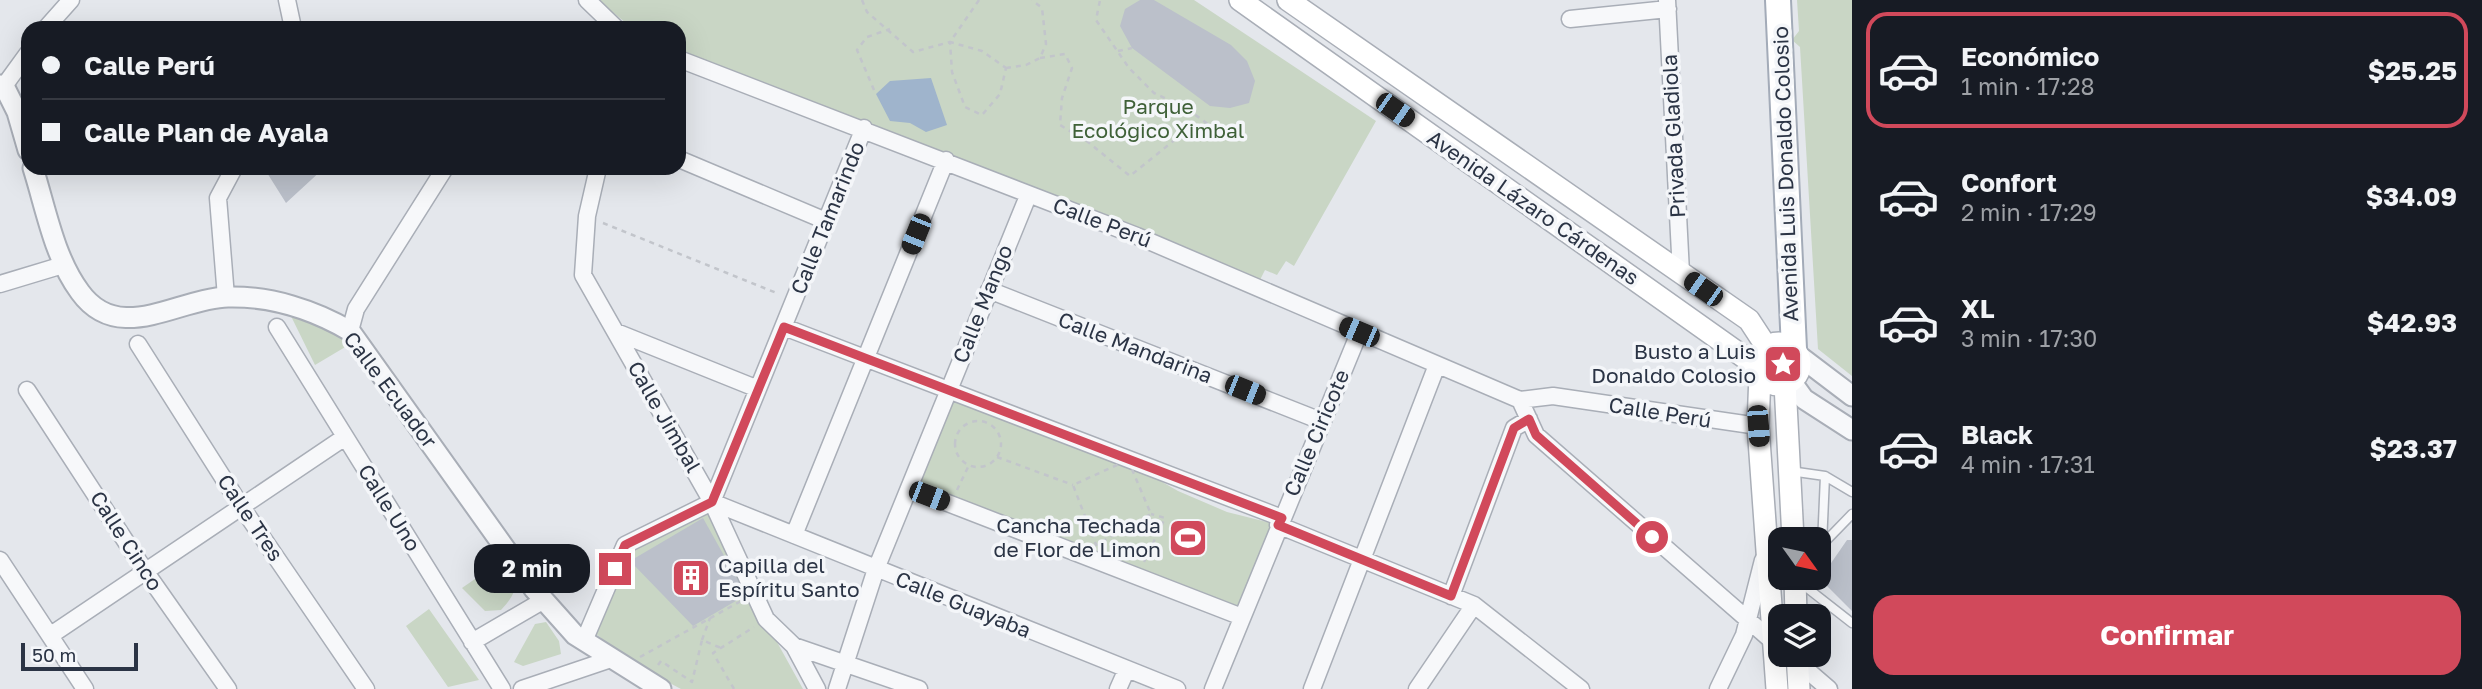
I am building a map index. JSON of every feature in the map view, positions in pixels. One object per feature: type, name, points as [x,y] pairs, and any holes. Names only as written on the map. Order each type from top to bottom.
[{"type":"main road","name":"Avenida Lázaro Cárdenas","points":[[1240,0],[1759,370]]},
{"type":"main road","name":"Avenida Lázaro Cárdenas","points":[[1288,0],[1749,320],[1784,348]]},
{"type":"main road","points":[[1764,0],[1784,348],[1799,369],[1788,383],[1792,527]]},
{"type":"main road","name":"Avenida Luis Donaldo Colosio","points":[[1778,0],[1784,348]]},
{"type":"main road","points":[[1778,604],[1767,544],[1758,426],[1759,370],[1760,354],[1784,348]]},
{"type":"main road","points":[[1759,370],[1770,384],[1788,383]]},
{"type":"main road","points":[[1777,689],[1783,667]]},
{"type":"main road","points":[[1792,667],[1799,689]]},
{"type":"street","points":[[52,21],[71,0]]},
{"type":"street","points":[[286,0],[291,21]]},
{"type":"street","points":[[587,0],[610,21]]},
{"type":"street","points":[[1570,19],[1667,4]]},
{"type":"street","name":"Privada Gladiola","points":[[1667,4],[1681,273]]},
{"type":"street","points":[[21,62],[2,86],[17,112],[21,126]]},
{"type":"street","name":"Calle Perú","points":[[686,62],[864,128],[1028,196],[1137,236],[1520,400],[1553,396],[1758,426]]},
{"type":"street","name":"Calle Tamarindo","points":[[712,502],[864,128]]},
{"type":"street","points":[[794,535],[946,160]]},
{"type":"street","points":[[686,162],[826,221]]},
{"type":"street","name":"Calle Ecuador","points":[[35,175],[63,265],[81,295],[105,314],[128,320],[226,297],[260,299],[320,314],[350,331],[544,600],[584,641],[611,659],[657,681]]},
{"type":"street","points":[[226,297],[218,198],[230,175]]},
{"type":"street","points":[[350,331],[356,309],[441,175]]},
{"type":"street","name":"Calle Jimbal","points":[[596,175],[587,216],[583,275],[712,502],[766,619],[794,646],[817,689]]},
{"type":"street","name":"Calle Mango","points":[[837,689],[876,569],[1028,196]]},
{"type":"street","points":[[0,284],[63,265]]},
{"type":"street","name":"Calle Mandarina","points":[[989,290],[1321,421]]},
{"type":"street","name":"Calle Uno","points":[[276,327],[502,689]]},
{"type":"street","points":[[784,327],[1128,460],[1474,605],[1581,689]]},
{"type":"street","points":[[615,332],[758,389]]},
{"type":"street","name":"Calle Ciricote","points":[[1213,689],[1359,332]]},
{"type":"street","name":"Calle Tres","points":[[138,345],[241,506],[366,689]]},
{"type":"street","points":[[1784,348],[1852,396]]},
{"type":"street","points":[[1312,689],[1437,365]]},
{"type":"street","points":[[1788,383],[1804,398],[1852,430]]},
{"type":"street","name":"Calle Cinco","points":[[27,390],[145,571],[228,689]]},
{"type":"street","points":[[1520,400],[1536,435],[1768,637]]},
{"type":"street","points":[[1451,596],[1514,428],[1529,419]]},
{"type":"street","points":[[51,635],[345,437]]},
{"type":"street","points":[[909,488],[1242,617]]},
{"type":"street","points":[[584,641],[625,545],[712,502]]},
{"type":"street","name":"Calle Guayaba","points":[[712,502],[1126,671],[1177,689]]},
{"type":"street","points":[[1718,689],[1748,622],[1767,544]]},
{"type":"street","points":[[0,560],[6,580],[51,635],[80,687]]},
{"type":"street","points":[[472,642],[544,600]]},
{"type":"street","points":[[1417,689],[1474,605]]},
{"type":"street","points":[[794,646],[919,689]]},
{"type":"street","points":[[522,689],[569,681],[611,659]]},
{"type":"street","points":[[1804,667],[1829,689]]},
{"type":"street","points":[[1118,689],[1126,671]]},
{"type":"lane","points":[[1790,471],[1825,476],[1852,492]]},
{"type":"lane","points":[[1821,527],[1825,476]]},
{"type":"lane","points":[[1831,536],[1852,514]]},
{"type":"lane","points":[[1810,590],[1852,623]]},
{"type":"path","points":[[862,0],[867,12],[890,29],[913,52],[950,42],[963,48],[982,51],[1006,68],[1065,54],[1072,68],[1062,98],[1060,125],[1088,142],[1130,176],[1177,138],[1233,128],[1209,125],[1186,108],[1154,93],[1118,51],[1097,20],[1100,0]]},
{"type":"path","points":[[979,0],[950,42],[952,72],[965,107],[982,115],[1000,94],[1006,68]]},
{"type":"path","points":[[1032,0],[1042,8],[1046,23],[1046,44],[1040,58]]},
{"type":"path","points":[[874,90],[857,50],[867,37],[890,29]]},
{"type":"path","points":[[1118,51],[1132,48]]},
{"type":"path","points":[[587,216],[795,300]]},
{"type":"path","points":[[984,422],[996,430],[1001,443],[996,457],[984,466],[969,465],[963,461],[956,448],[958,433],[969,423],[984,422]]},
{"type":"path","points":[[996,457],[1073,485],[1128,460],[1151,514]]},
{"type":"path","points":[[950,504],[969,465]]},
{"type":"path","points":[[1073,485],[1096,545],[1151,514],[1165,518],[1137,577]]},
{"type":"path","points":[[645,666],[636,660],[753,594]]},
{"type":"path","points":[[657,681],[661,661],[692,682],[710,618]]},
{"type":"path","points":[[734,689],[713,653],[766,619]]},
{"type":"path","points":[[702,640],[721,648]]},
{"type":"green space","name":"Parque Ecológico Ximbal","points":[[598,0],[1194,0],[1376,121],[1294,266],[1286,261],[1277,275],[1265,270],[1256,288],[686,54],[686,21],[624,21]]},
{"type":"green space","points":[[1797,0],[1852,0],[1852,376],[1818,349],[1800,47],[1792,40],[1799,31]]},
{"type":"green space","points":[[288,310],[321,318],[352,343],[315,365]]},
{"type":"green space","points":[[949,395],[1122,459],[1178,491],[1227,512],[1275,524],[1241,613],[911,487]]},
{"type":"green space","points":[[711,507],[751,595],[803,689],[681,689],[630,662],[595,633],[632,551]]},
{"type":"green space","points":[[505,558],[515,585],[512,596],[501,610],[485,611],[462,588]]},
{"type":"green space","points":[[429,609],[479,680],[448,687],[406,626]]},
{"type":"green space","points":[[546,622],[559,641],[561,654],[523,666],[514,662],[535,624]]},
{"type":"water","points":[[931,78],[947,125],[926,132],[910,123],[890,121],[876,94],[890,81]]},
{"type":"building","points":[[1140,0],[1154,0],[1231,45],[1247,61],[1255,81],[1249,103],[1230,108],[1210,106],[1132,48],[1120,26],[1125,9]]},
{"type":"building","points":[[268,175],[316,175],[286,203]]},
{"type":"building","name":"Capilla del Espíritu Santo","points":[[703,518],[746,595],[693,626],[630,561]]},
{"type":"building","points":[[1847,540],[1852,540],[1852,611],[1831,590],[1831,563]]},
{"type":"place","name":"Busto a Luis Donaldo Colosio","points":[[1783,364]]},
{"type":"place","name":"Cancha Techada de Flor de Limon","points":[[1188,538]]},
{"type":"place","name":"Capilla del Espíritu Santo","points":[[691,578]]},
{"type":"route","points":[[615,569],[625,545],[712,502],[784,327],[1282,518],[1278,525],[1451,596],[1481,510],[1514,428],[1529,419],[1536,435],[1652,537]]}]
